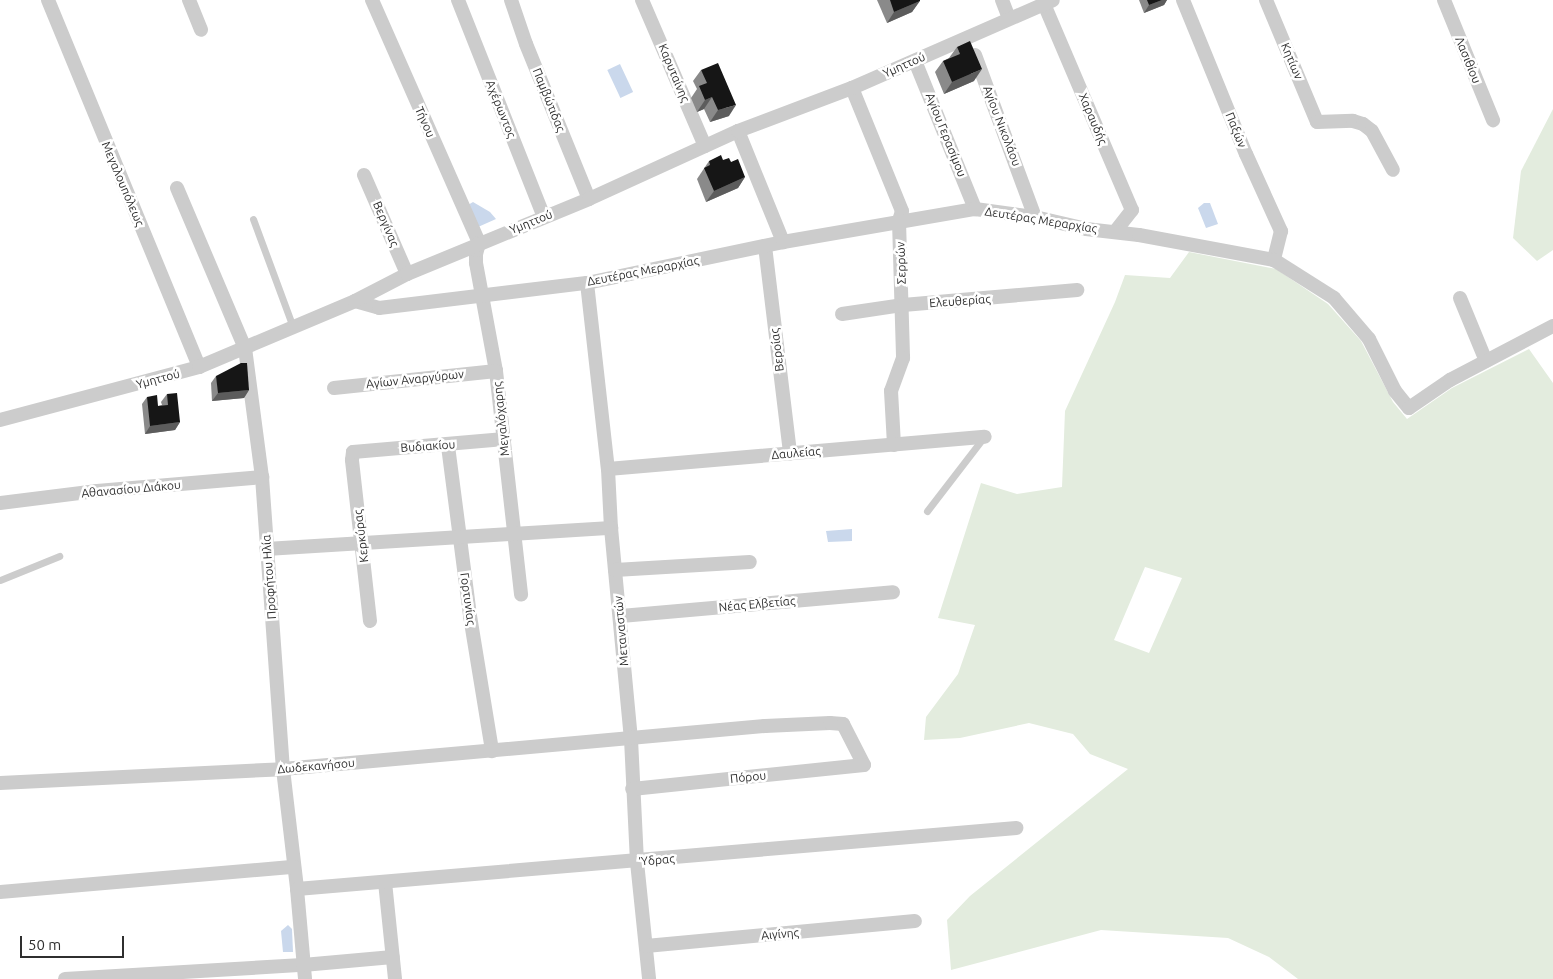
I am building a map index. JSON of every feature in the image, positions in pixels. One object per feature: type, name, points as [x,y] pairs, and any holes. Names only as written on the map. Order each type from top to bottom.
[{"type":"street","name":"Μεγαλουπόλεως","points":[[48,0],[199,367]]},
{"type":"street","points":[[189,0],[201,30]]},
{"type":"street","name":"Τήνου","points":[[372,0],[479,243]]},
{"type":"street","name":"Αχέρωντος","points":[[458,0],[544,217]]},
{"type":"street","name":"Παμβώτιδας","points":[[511,0],[526,44],[589,199]]},
{"type":"street","name":"Καρυταίνης","points":[[642,0],[705,146]]},
{"type":"street","points":[[1002,0],[1009,18]]},
{"type":"street","name":"Παξών","points":[[1183,0],[1246,154],[1281,230],[1274,260]]},
{"type":"street","name":"Κητίων","points":[[1266,0],[1318,122],[1353,121],[1363,124],[1372,130],[1393,170]]},
{"type":"street","name":"Λασιθίου","points":[[1444,0],[1493,120]]},
{"type":"street","name":"Υμηττού","points":[[0,420],[199,367],[355,301],[407,274],[589,199],[738,131],[852,88],[1048,2]]},
{"type":"street","name":"Χαραυδής","points":[[1048,2],[1132,210],[1115,232]]},
{"type":"street","name":"Αγίου Νικολάου","points":[[968,36],[1036,217]]},
{"type":"street","name":"Αγίου Γερασίμου","points":[[915,61],[975,209]]},
{"type":"street","name":"Σερρών","points":[[852,88],[902,211],[900,221],[903,358],[891,391],[894,445]]},
{"type":"street","points":[[738,131],[783,242]]},
{"type":"street","name":"Βεργίνας","points":[[364,175],[407,274]]},
{"type":"street","name":"Προφήτου Ηλία","points":[[177,188],[246,348],[262,477],[283,769],[305,979]]},
{"type":"street","name":"Δευτέρας Μεραρχίας","points":[[355,301],[379,308],[484,297],[587,283],[783,242],[975,209],[1036,217],[1086,229],[1115,232],[1274,260],[1334,298],[1369,339],[1395,391],[1409,408],[1450,380],[1553,326]]},
{"type":"street","name":"Μεγαλόχαρης","points":[[479,243],[476,264],[484,297],[496,371],[521,596]]},
{"type":"street","name":"Βεροίας","points":[[765,246],[790,453]]},
{"type":"street","name":"Μεταναστών","points":[[587,283],[608,469],[611,528],[631,739],[637,862],[649,979]]},
{"type":"street","name":"Ελευθερίας","points":[[842,314],[903,306],[1077,290]]},
{"type":"street","points":[[1460,298],[1486,361]]},
{"type":"street","name":"Αγίων Αναργύρων","points":[[334,388],[496,371]]},
{"type":"street","name":"Δαυλείας","points":[[608,469],[985,437]]},
{"type":"street","name":"Βυδιακίου","points":[[353,452],[359,450],[448,446],[504,439]]},
{"type":"street","name":"Γορτυνίας","points":[[448,446],[459,538],[492,751]]},
{"type":"street","name":"Κερκύρας","points":[[353,452],[352,460],[370,621]]},
{"type":"street","name":"Αθανασίου Διάκου","points":[[0,503],[262,477]]},
{"type":"street","points":[[266,549],[611,528]]},
{"type":"street","points":[[615,570],[750,562]]},
{"type":"street","name":"Νέας Ελβετίας","points":[[620,616],[893,592]]},
{"type":"street","name":"Δωδεκανήσου","points":[[0,783],[283,769],[765,726],[843,724],[864,766]]},
{"type":"street","name":"Πόρου","points":[[632,789],[864,766]]},
{"type":"street","name":"Ύδρας","points":[[297,889],[637,862],[1016,828]]},
{"type":"street","points":[[0,892],[294,867]]},
{"type":"street","points":[[385,882],[395,979]]},
{"type":"street","name":"Αιγίνης","points":[[646,946],[915,921]]},
{"type":"street","points":[[65,979],[393,957]]},
{"type":"lane","points":[[253,219],[293,327]]},
{"type":"lane","points":[[927,511],[985,437]]},
{"type":"lane","points":[[0,580],[59,556]]},
{"type":"shaded area","points":[[1553,109],[1553,250],[1537,261],[1513,238],[1521,171]]},
{"type":"shaded area","points":[[1189,252],[1276,269],[1328,304],[1361,341],[1393,402],[1407,419],[1452,388],[1529,349],[1553,383],[1553,979],[1298,979],[1269,957],[1228,938],[1101,930],[951,970],[947,920],[970,896],[1128,769],[1090,754],[1073,734],[1029,723],[960,738],[924,740],[926,717],[958,674],[975,625],[938,618],[981,483],[1017,494],[1062,487],[1065,411],[1115,302],[1125,275],[1170,278]],"holes":[[[1145,567],[1182,578],[1149,653],[1114,640]]]},
{"type":"water","points":[[620,64],[633,92],[620,98],[607,70]]},
{"type":"water","points":[[473,202],[490,212],[496,219],[478,227],[468,205]]},
{"type":"water","points":[[1204,203],[1210,203],[1218,224],[1206,228],[1198,208]]},
{"type":"water","points":[[852,529],[852,541],[828,542],[826,531]]},
{"type":"water","points":[[288,925],[292,929],[293,952],[283,952],[281,931]]},
{"type":"building","points":[[890,0],[920,0],[920,1],[894,12]]},
{"type":"building","points":[[1147,0],[1162,0],[1149,5]]},
{"type":"building","points":[[970,41],[982,69],[952,82],[943,61],[960,54],[957,47]]},
{"type":"building","points":[[718,63],[736,105],[718,110],[712,97],[705,100],[699,86],[707,83],[701,70]]},
{"type":"building","points":[[721,155],[723,160],[729,158],[731,162],[738,159],[745,177],[714,191],[704,168],[710,165],[709,161]]},
{"type":"building","points":[[241,363],[247,363],[249,390],[218,393],[216,376]]},
{"type":"building","points":[[177,393],[180,422],[150,426],[147,397],[157,395],[158,406],[168,405],[167,394]]}]
